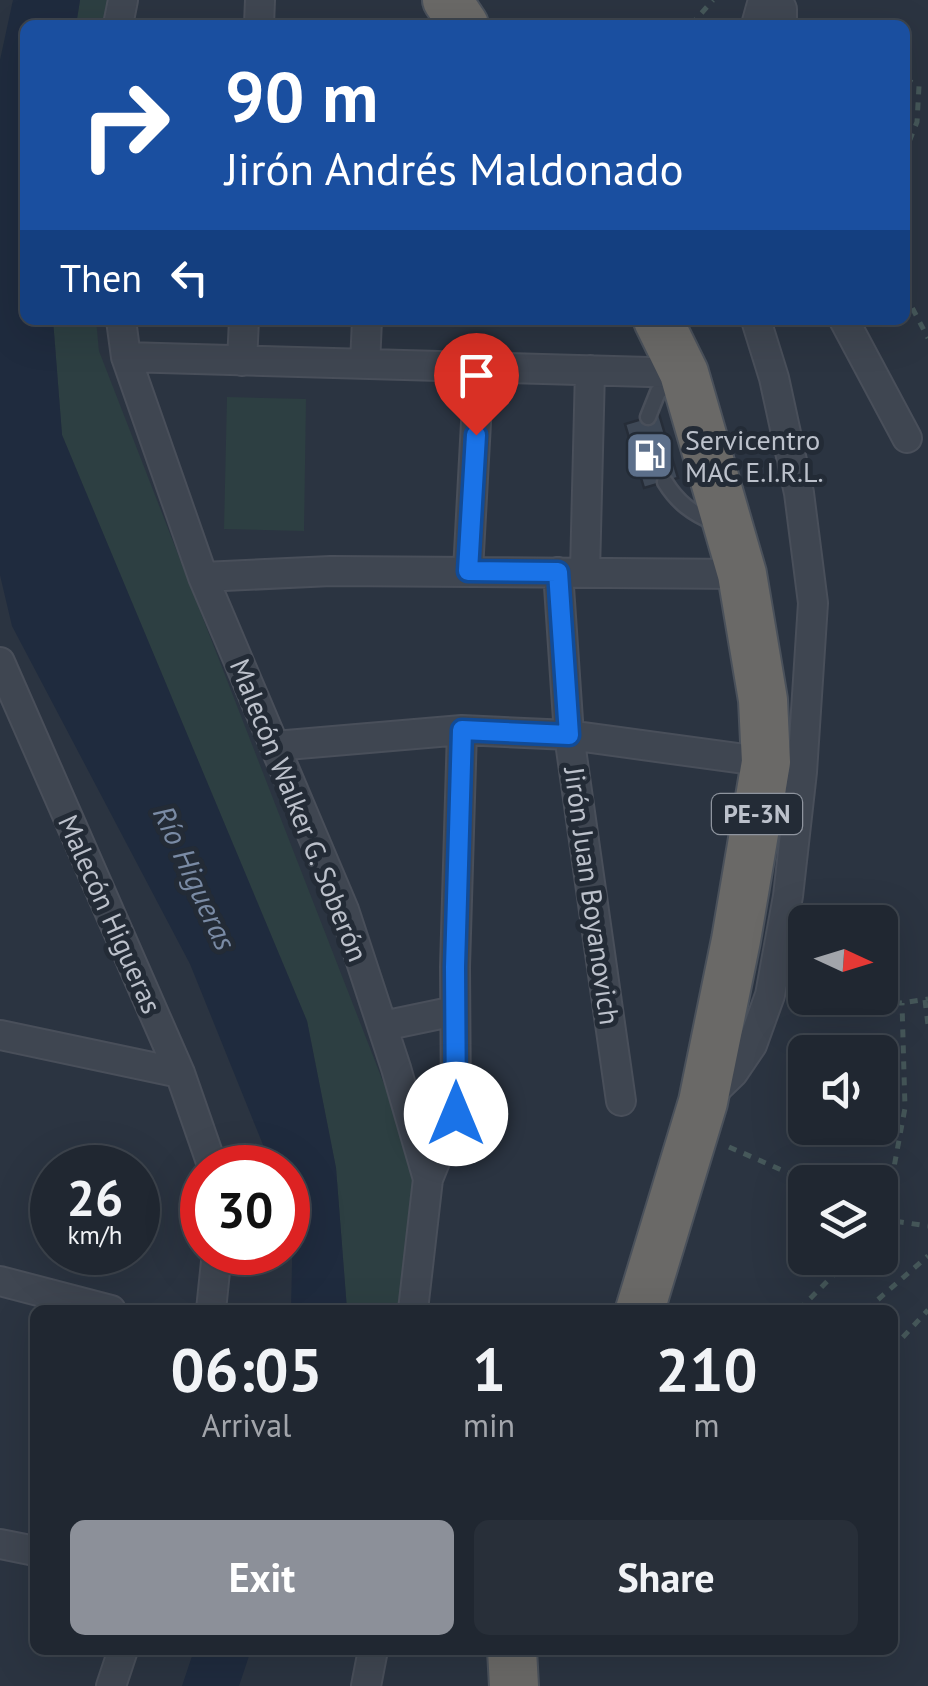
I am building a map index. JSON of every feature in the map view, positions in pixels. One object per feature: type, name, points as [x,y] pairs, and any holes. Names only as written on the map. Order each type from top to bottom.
[{"type":"highway","name":"PE-3N","points":[[642,1305],[699,1117],[736,940],[766,762],[763,700],[742,574],[684,372],[660,325]]},
{"type":"highway","points":[[512,1655],[514,1686]]},
{"type":"street","name":"Malecón Walker G. Soberón","points":[[122,325],[126,357],[203,577],[344,910],[383,1026],[428,1179],[415,1305]]},
{"type":"street","points":[[242,361],[244,325]]},
{"type":"street","points":[[365,364],[367,325]]},
{"type":"street","points":[[699,1117],[752,1045],[770,995],[796,825],[814,604],[799,493],[774,378],[758,325]]},
{"type":"street","points":[[847,325],[907,438]]},
{"type":"street","points":[[126,357],[684,372]]},
{"type":"street","points":[[468,571],[479,367]]},
{"type":"street","name":"Jirón Juan Boyanovich","points":[[590,370],[571,572],[569,735],[621,1101]]},
{"type":"street","points":[[203,577],[332,571],[742,574]]},
{"type":"street","name":"Malecón Higueras","points":[[0,662],[180,1073],[205,1145]]},
{"type":"street","points":[[428,1179],[456,1114],[462,730]]},
{"type":"street","points":[[274,746],[462,730],[569,735],[766,762]]},
{"type":"street","points":[[383,1026],[455,1011]]},
{"type":"street","points":[[0,1035],[180,1073]]},
{"type":"street","points":[[212,1305],[215,1275]]},
{"type":"street","points":[[0,1282],[91,1305]]},
{"type":"street","points":[[0,1544],[30,1550]]},
{"type":"street","points":[[111,1686],[121,1655]]},
{"type":"street","points":[[366,1686],[372,1655]]},
{"type":"lane","points":[[648,417],[658,392],[684,372]]},
{"type":"lane","points":[[666,482],[676,500],[694,514],[729,529]]},
{"type":"path","points":[[696,20],[713,0]]},
{"type":"path","points":[[910,82],[919,86],[917,122],[910,140]]},
{"type":"path","points":[[917,122],[928,125]]},
{"type":"path","points":[[910,304],[928,338]]},
{"type":"path","points":[[898,1003],[927,999],[928,1025]]},
{"type":"path","points":[[892,1165],[904,1108],[902,1003]]},
{"type":"path","points":[[699,1117],[788,1170]]},
{"type":"path","points":[[898,1223],[927,1226],[928,1215]]},
{"type":"path","points":[[872,1305],[928,1256]]},
{"type":"path","points":[[805,1305],[834,1275]]},
{"type":"path","points":[[898,1342],[928,1310]]},
{"type":"shaded area","points":[[80,0],[111,0],[108,20],[77,20]]},
{"type":"shaded area","points":[[53,325],[96,325],[99,351],[417,1169],[404,1305],[347,1305],[336,1168],[307,1021],[62,435]]},
{"type":"shaded area","points":[[227,397],[306,399],[304,531],[224,529]]},
{"type":"water","name":"Río Higueras","points":[[13,0],[80,0],[77,20],[20,20],[20,325],[53,325],[62,435],[307,1021],[336,1168],[347,1305],[291,1305],[292,1275],[310,1275],[310,1145],[263,1145],[190,964],[12,626],[0,575],[0,60]]},
{"type":"water","points":[[192,1655],[249,1655],[239,1686],[182,1686]]},
{"type":"building","points":[[659,414],[678,478],[644,488],[625,424]]},
{"type":"place","name":"Servicentro MAC E.I.R.L.","points":[[650,456]]},
{"type":"route","points":[[456,1114],[455,967],[462,730],[569,735],[558,572],[468,571],[476,435]]}]
